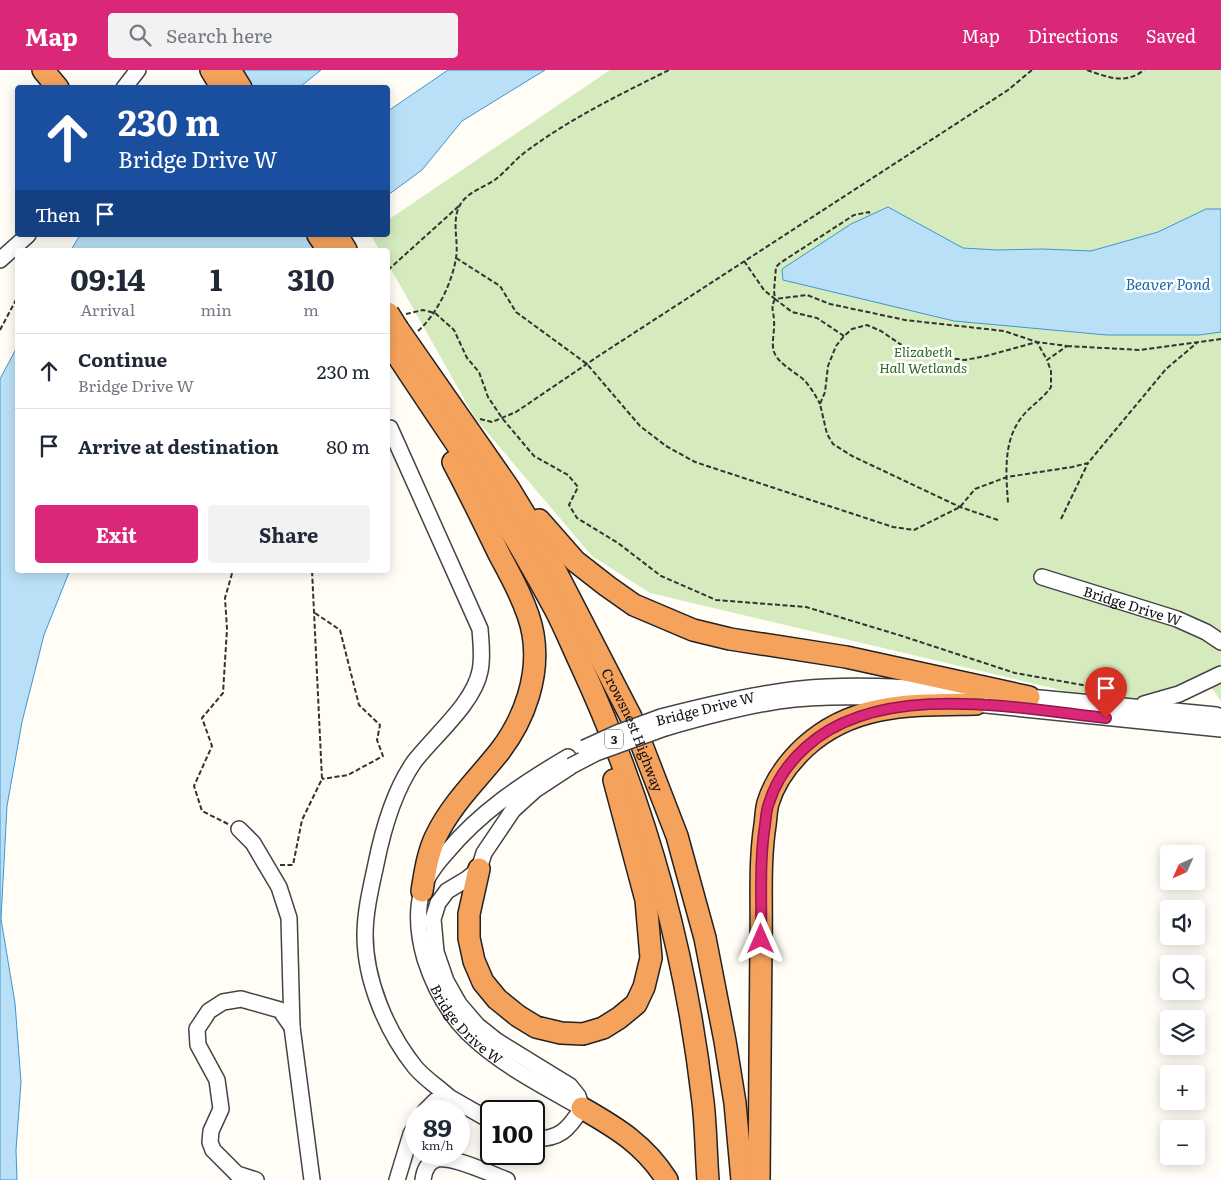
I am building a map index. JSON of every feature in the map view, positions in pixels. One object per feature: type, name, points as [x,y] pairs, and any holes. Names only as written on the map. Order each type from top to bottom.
[{"type":"highway","points":[[29,70],[38,85]]},
{"type":"highway","points":[[43,70],[56,85]]},
{"type":"highway","points":[[210,70],[220,85]]},
{"type":"highway","points":[[230,70],[239,85]]},
{"type":"highway","points":[[319,237],[327,248]]},
{"type":"highway","points":[[338,237],[345,248]]},
{"type":"highway","points":[[397,330],[549,533],[575,561],[634,606],[694,630],[730,639],[846,658],[1029,697]]},
{"type":"highway","name":"Crowsnest Highway","points":[[397,330],[411,379],[462,452],[538,579],[556,612],[603,714],[620,756],[649,847],[683,978],[703,1104],[708,1180]]},
{"type":"highway","name":"Crowsnest Highway","points":[[397,330],[508,487],[536,533],[631,717],[677,836],[705,938],[735,1103],[742,1180]]},
{"type":"highway","points":[[411,379],[513,581],[533,632],[535,660],[531,686],[524,710],[500,750],[448,814],[435,837],[426,865],[422,890]]},
{"type":"highway","points":[[480,869],[469,914],[469,938],[474,961],[483,982],[497,1000],[536,1027],[582,1034],[603,1028],[636,1004],[644,987],[651,958],[646,900],[599,728],[538,579]]},
{"type":"highway","points":[[759,1180],[761,870],[768,804],[778,780],[792,760],[813,740],[831,727],[853,717],[909,705],[976,704]]},
{"type":"highway","points":[[582,1108],[615,1126],[633,1140],[648,1154],[667,1180]]},
{"type":"street","points":[[126,85],[138,70]]},
{"type":"street","points":[[0,260],[26,237]]},
{"type":"street","points":[[390,428],[480,629],[480,672],[472,692],[414,763],[399,791],[387,819],[370,892],[365,935],[370,973],[380,1010],[396,1038],[416,1068],[449,1097],[480,1115]]},
{"type":"street","name":"Bridge Drive W","points":[[1042,577],[1177,619],[1206,632],[1221,642]]},
{"type":"street","points":[[1133,707],[1179,694],[1221,674]]},
{"type":"street","name":"Bridge Drive W","points":[[663,722],[730,699],[838,686],[911,687],[1216,715],[1221,717]]},
{"type":"street","name":"Bridge Drive W","points":[[480,869],[484,853],[513,810],[569,762],[589,746],[617,733],[663,722],[788,700],[846,696],[976,704],[1221,729]]},
{"type":"street","name":"Bridge Drive W","points":[[569,762],[527,781],[481,817],[458,839],[441,858],[422,890],[419,926],[423,951],[430,973],[440,997],[450,1013],[468,1033],[513,1068],[582,1108]]},
{"type":"street","points":[[239,829],[253,843],[279,887],[289,918],[292,1027],[312,1180]]},
{"type":"street","points":[[480,869],[447,891],[438,903],[433,919],[436,952],[446,981],[459,1004],[477,1025],[513,1052],[570,1086],[578,1096],[582,1108],[571,1126],[562,1134],[545,1139]]},
{"type":"street","points":[[256,1180],[236,1177],[214,1150],[210,1142],[211,1131],[222,1109],[217,1080],[198,1045],[196,1029],[209,1011],[223,1002],[241,998],[280,1010],[292,1027]]},
{"type":"street","points":[[438,1100],[449,1097]]},
{"type":"street","points":[[397,1180],[405,1154]]},
{"type":"street","points":[[423,1180],[428,1164],[438,1159],[457,1161],[503,1179]]},
{"type":"path","points":[[390,268],[471,194],[496,179],[524,154],[592,108],[669,70]]},
{"type":"path","points":[[475,418],[492,422],[516,412],[1008,90],[1032,70]]},
{"type":"path","points":[[1087,70],[1113,79],[1125,79],[1137,76],[1144,70]]},
{"type":"path","points":[[397,330],[435,313],[448,285],[456,258],[456,220],[460,205]]},
{"type":"path","points":[[870,215],[869,212],[854,215],[776,267],[775,299],[771,307],[774,320],[773,349],[775,354],[778,359],[805,381],[820,404],[827,434],[833,444],[841,450],[960,507],[998,520]]},
{"type":"path","points":[[456,258],[500,286],[516,312],[587,364],[640,426],[666,446],[696,462],[893,527],[914,530],[960,507],[975,489],[1007,477],[1088,463]]},
{"type":"path","points":[[744,261],[764,290],[792,312],[817,318],[844,336]]},
{"type":"path","points":[[775,299],[807,295],[830,304],[905,320],[1004,331],[1038,342],[1067,346],[1140,350],[1221,339]]},
{"type":"path","points":[[0,330],[15,302]]},
{"type":"path","points":[[397,330],[408,312],[422,310],[435,313],[454,330],[467,358],[479,372],[488,397],[502,418],[534,456],[568,475],[578,487],[569,505],[577,518],[618,543],[661,576],[716,600],[806,607],[1016,673],[1122,692]]},
{"type":"path","points":[[820,404],[825,392],[828,366],[836,346],[852,329],[867,325],[881,331],[919,354],[965,360],[1038,342]]},
{"type":"path","points":[[1008,503],[1008,444],[1011,434],[1021,418],[1051,387],[1051,371],[1038,342]]},
{"type":"path","points":[[1061,519],[1088,463],[1166,369],[1198,342]]},
{"type":"path","points":[[1047,360],[1067,346]]},
{"type":"path","points":[[232,573],[225,598],[227,629],[223,694],[202,718],[212,746],[194,786],[202,811],[239,829]]},
{"type":"path","points":[[267,866],[293,865],[302,820],[322,779],[312,573]]},
{"type":"path","points":[[314,613],[340,630],[359,705],[380,725],[377,740],[383,756],[348,776],[322,779]]},
{"type":"green space","name":"Elizabeth Hall Wetlands","points":[[610,70],[1221,70],[1221,701],[1204,677],[1133,707],[650,593],[592,556],[475,418],[390,268],[390,248],[378,248],[372,237],[390,237],[390,219]]},
{"type":"water","points":[[235,70],[321,70],[302,85],[222,85]]},
{"type":"water","points":[[448,70],[545,70],[462,121],[422,170],[390,194],[390,110]]},
{"type":"water","name":"Beaver Pond","points":[[888,207],[963,248],[1091,251],[1158,232],[1206,209],[1221,209],[1221,332],[1199,335],[1107,335],[954,321],[783,280],[782,269],[851,224]]},
{"type":"water","points":[[79,237],[348,237],[339,248],[72,248]]},
{"type":"water","points":[[15,351],[15,573],[69,573],[44,635],[22,722],[7,806],[1,919],[15,1003],[21,1082],[16,1150],[17,1180],[0,1180],[0,379]]},
{"type":"route","points":[[761,939],[761,870],[768,804],[778,780],[792,760],[813,740],[831,727],[853,717],[909,705],[976,704],[1106,718]]}]
